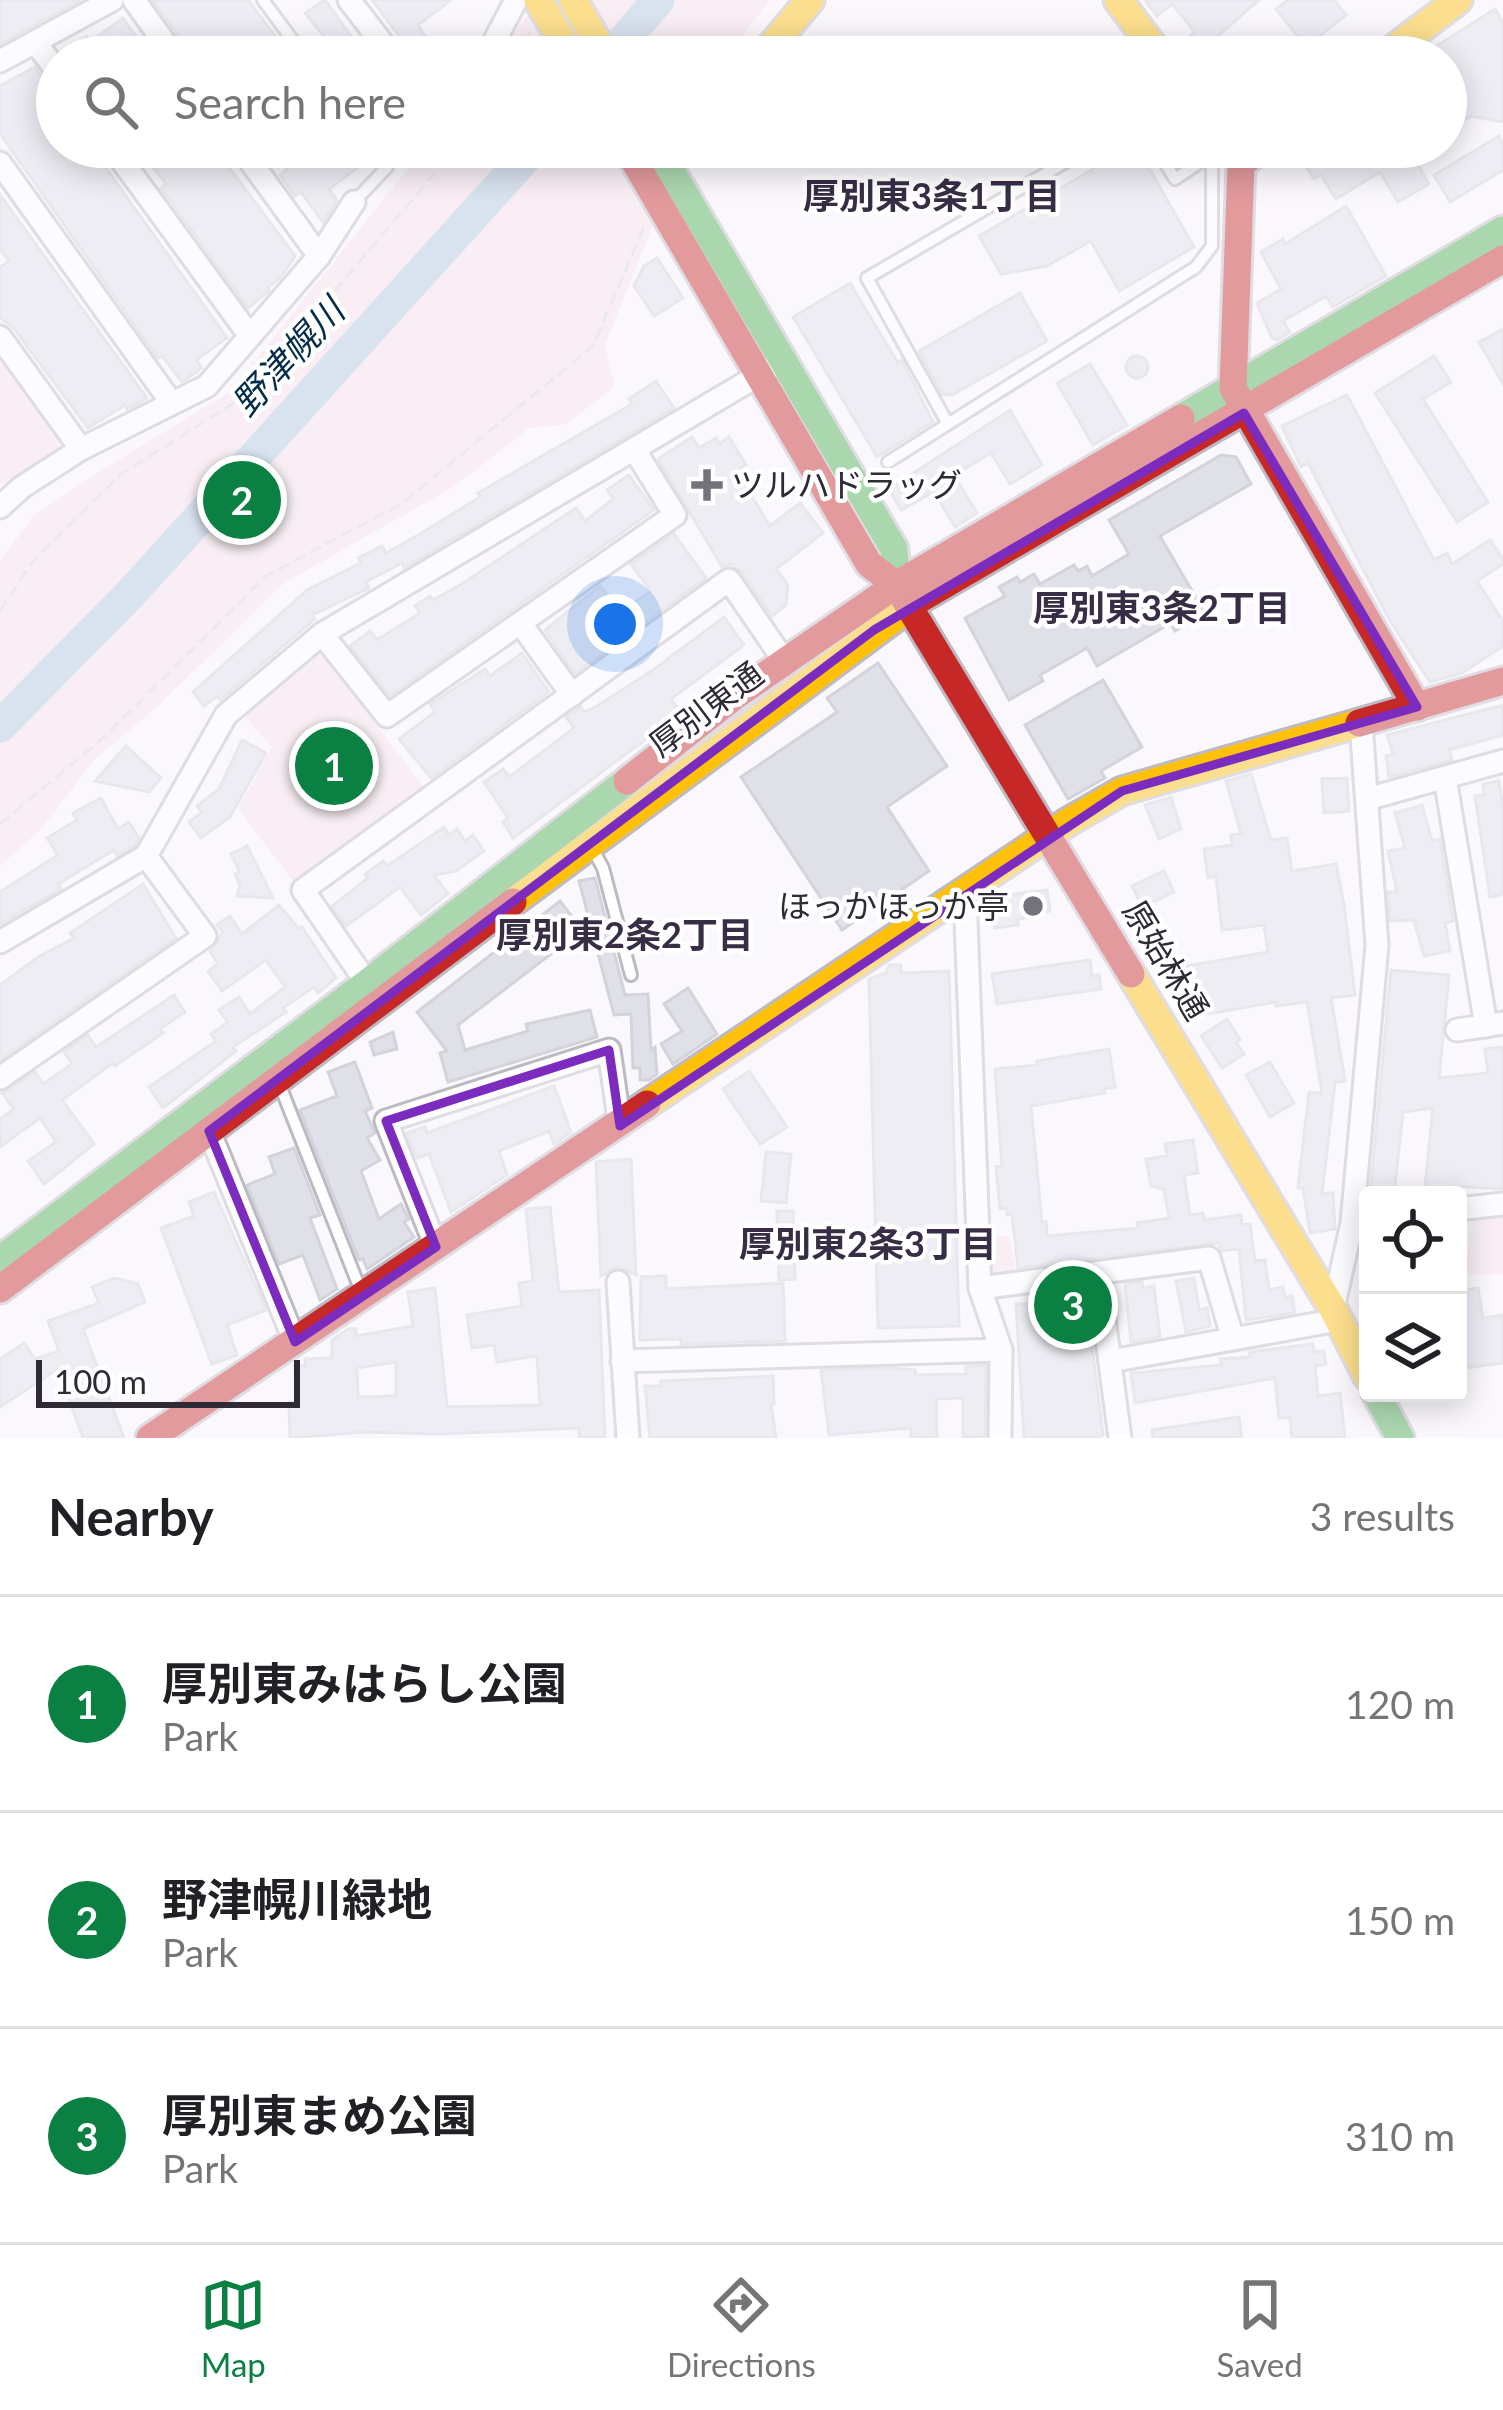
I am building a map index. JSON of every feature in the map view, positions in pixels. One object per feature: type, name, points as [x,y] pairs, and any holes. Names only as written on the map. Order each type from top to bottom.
[{"type":"street","points":[[46,36],[112,0]]},
{"type":"street","points":[[134,0],[160,36]]},
{"type":"street","points":[[350,0],[377,36]]},
{"type":"street","points":[[497,36],[516,0]]},
{"type":"street","points":[[780,36],[810,0]]},
{"type":"street","points":[[1118,0],[1146,36]]},
{"type":"street","points":[[1411,36],[1458,0]]},
{"type":"street","points":[[574,1],[594,36]]},
{"type":"street","points":[[0,61],[35,42]]},
{"type":"street","points":[[0,163],[171,402]]},
{"type":"street","points":[[127,168],[250,336]]},
{"type":"street","points":[[255,168],[320,256]]},
{"type":"street","name":"原始林通","points":[[658,168],[771,367],[869,564],[903,596],[1359,1360]]},
{"type":"street","points":[[1234,168],[1238,401],[1417,707]]},
{"type":"street","points":[[0,507],[81,448],[207,386],[320,256],[354,202]]},
{"type":"street","name":"厚別東通","points":[[0,1260],[785,662],[903,596],[950,579],[1503,230]]},
{"type":"street","name":"厚別東通","points":[[1238,401],[1503,259]]},
{"type":"street","points":[[0,337],[81,448]]},
{"type":"street","points":[[0,942],[146,856],[226,715],[322,634],[771,367]]},
{"type":"street","points":[[322,634],[388,716],[675,514],[634,449]]},
{"type":"street","points":[[367,983],[303,890],[729,580],[785,662]]},
{"type":"street","name":"厚別東通","points":[[0,1289],[749,721],[903,596]]},
{"type":"street","points":[[521,624],[572,695]]},
{"type":"street","points":[[150,1438],[1122,791],[1503,681]]},
{"type":"street","points":[[1361,723],[1377,945],[1362,1186]]},
{"type":"street","points":[[1367,799],[1503,761]]},
{"type":"street","points":[[1445,778],[1494,1025],[1457,1030]]},
{"type":"street","points":[[0,1078],[205,936],[146,856]]},
{"type":"street","points":[[965,894],[980,1288],[1001,1350],[1000,1438]]},
{"type":"street","points":[[436,1247],[386,1121],[609,1050],[620,1126]]},
{"type":"street","points":[[209,1132],[296,1342]]},
{"type":"street","points":[[1467,1208],[1503,1204]]},
{"type":"street","points":[[1111,1361],[1335,1315],[1359,1226]]},
{"type":"street","points":[[980,1288],[1209,1258],[1233,1339]]},
{"type":"street","points":[[1098,1273],[1120,1438]]},
{"type":"street","points":[[618,1282],[628,1438]]},
{"type":"street","points":[[622,1361],[1001,1350]]},
{"type":"street","points":[[1381,1402],[1400,1438]]},
{"type":"lane","points":[[263,0],[290,36]]},
{"type":"lane","points":[[354,202],[386,168]]},
{"type":"lane","points":[[948,424],[868,278],[1055,168]]},
{"type":"lane","points":[[1168,168],[1175,179],[1199,168]]},
{"type":"lane","points":[[888,462],[1196,267],[1212,246],[1230,168]]},
{"type":"lane","points":[[589,843],[603,868],[631,975]]},
{"type":"lane","points":[[278,1079],[363,1297]]},
{"type":"path","points":[[0,824],[102,740],[266,576],[401,504],[593,346],[649,216]]},
{"type":"highlighted area","points":[[1244,413],[1417,707],[1122,791],[620,1126],[609,1050],[386,1121],[436,1247],[295,1342],[209,1131],[874,630]]},
{"type":"shaded area","points":[[539,0],[770,0],[742,36],[512,36]]},
{"type":"shaded area","points":[[408,168],[668,168],[653,225],[605,344],[614,387],[566,424],[529,428],[455,486],[284,583],[160,704],[94,760],[41,829],[0,866],[0,560],[35,515],[231,391]]},
{"type":"shaded area","points":[[0,356],[60,437],[59,448],[6,484],[0,483]]},
{"type":"shaded area","points":[[317,647],[423,786],[294,882],[238,809],[272,747],[239,710]]},
{"type":"shaded area","points":[[1503,1212],[1503,1274],[1467,1275],[1471,1217]]},
{"type":"shaded area","points":[[1009,1235],[1016,1272],[991,1276],[985,1271],[984,1240]]},
{"type":"shaded area","points":[[1093,1281],[1097,1323],[1054,1329],[1048,1287]]},
{"type":"building","points":[[0,0],[81,0],[0,44]]},
{"type":"building","points":[[152,0],[248,0],[275,36],[179,36]]},
{"type":"building","points":[[325,0],[351,36],[324,36],[305,13]]},
{"type":"building","points":[[372,0],[451,0],[418,25],[425,36],[399,36]]},
{"type":"building","points":[[1145,0],[1259,0],[1218,36],[1190,36],[1195,32],[1172,4],[1157,16]]},
{"type":"building","points":[[1288,0],[1334,0],[1346,15],[1320,36],[1297,36],[1276,9]]},
{"type":"building","points":[[1495,9],[1503,23],[1503,122],[1467,118],[1467,36],[1452,36]]},
{"type":"building","points":[[123,18],[135,36],[98,36]]},
{"type":"building","points":[[35,67],[36,168],[106,168],[227,338],[196,360],[202,368],[182,382],[162,356],[158,358],[0,134],[0,86]]},
{"type":"building","points":[[1499,136],[1503,170],[1450,202],[1434,175],[1446,168],[1467,168],[1467,155]]},
{"type":"building","points":[[154,168],[230,168],[295,256],[269,291],[248,308],[161,188],[166,184]]},
{"type":"building","points":[[357,168],[329,189],[337,200],[323,222],[301,192],[295,196],[280,175],[287,170]]},
{"type":"building","points":[[1095,168],[1149,168],[1194,247],[1119,291],[1091,241],[1047,266],[1001,274],[979,236]]},
{"type":"building","points":[[1307,168],[1420,168],[1429,184],[1398,202],[1380,172],[1336,199],[1321,175],[1314,179]]},
{"type":"building","points":[[0,195],[147,398],[127,409],[125,405],[88,428],[12,326],[0,318],[0,267],[9,261],[0,249]]},
{"type":"building","points":[[1346,206],[1386,276],[1333,307],[1326,296],[1283,321],[1290,332],[1272,338],[1257,303],[1281,289],[1261,252],[1283,239],[1285,244]]},
{"type":"building","points":[[657,258],[683,298],[654,316],[634,286],[644,266]]},
{"type":"building","points":[[850,283],[898,363],[902,360],[933,422],[877,457],[793,317]]},
{"type":"building","points":[[1020,293],[1047,341],[952,395],[942,394],[919,351]]},
{"type":"building","points":[[1503,329],[1503,384],[1479,342]]},
{"type":"building","points":[[1137,356],[1148,367],[1137,378],[1126,367]]},
{"type":"building","points":[[1434,356],[1451,382],[1423,399],[1488,502],[1457,522],[1375,393]]},
{"type":"building","points":[[1090,364],[1127,425],[1093,445],[1057,383]]},
{"type":"building","points":[[656,381],[674,408],[404,568],[402,563],[366,582],[369,588],[312,615],[315,619],[220,700],[217,696],[204,706],[193,692],[307,590],[361,563],[358,558],[382,546],[386,553],[420,534],[480,497],[478,493],[632,404],[629,399]]},
{"type":"building","points":[[1347,395],[1434,560],[1447,553],[1452,564],[1490,540],[1503,559],[1503,564],[1477,581],[1503,621],[1503,646],[1462,673],[1430,682],[1389,619],[1308,463],[1301,467],[1282,426]]},
{"type":"building","points":[[1010,410],[1042,465],[1010,484],[991,453],[954,475],[977,513],[955,527],[934,492],[901,510],[889,489]]},
{"type":"building","points":[[692,437],[699,448],[729,437],[746,465],[736,471],[770,526],[800,503],[823,533],[776,569],[788,585],[786,605],[772,616],[741,571],[730,564],[722,567],[658,459]]},
{"type":"building","points":[[1221,455],[1236,457],[1251,484],[1160,536],[1205,613],[1175,631],[1166,626],[1097,666],[1087,648],[1040,675],[1043,681],[1009,700],[965,618],[1005,596],[999,587],[1017,577],[1020,582],[1034,574],[1040,584],[1074,565],[1078,571],[1087,566],[1092,576],[1129,554],[1109,520]]},
{"type":"building","points":[[629,475],[654,510],[390,696],[350,646],[370,631],[377,640],[420,613],[415,606],[430,596],[433,600],[460,585],[576,508],[585,521],[613,499],[607,490]]},
{"type":"building","points":[[674,534],[706,578],[575,674],[545,630],[600,586],[620,612],[651,591],[631,564]]},
{"type":"building","points":[[724,617],[744,645],[671,699],[681,713],[513,838],[503,822],[508,818],[484,782],[503,769],[509,777],[574,728],[566,717],[581,707],[584,712],[594,708]]},
{"type":"building","points":[[522,653],[549,692],[431,778],[399,739],[435,712],[430,704],[485,669],[490,676]]},
{"type":"building","points":[[878,663],[947,766],[887,807],[929,871],[842,930],[741,777],[837,712],[827,698]]},
{"type":"building","points":[[1103,680],[1142,747],[1101,771],[1105,778],[1068,799],[1025,725]]},
{"type":"building","points":[[1503,705],[1503,735],[1449,750],[1452,760],[1389,777],[1386,756],[1393,754],[1387,735]]},
{"type":"building","points":[[242,740],[266,753],[230,817],[201,838],[189,822],[202,812],[197,806],[219,789]]},
{"type":"building","points":[[126,746],[161,778],[149,792],[95,781]]},
{"type":"building","points":[[1251,774],[1271,840],[1287,838],[1292,871],[1336,864],[1344,905],[1355,995],[1331,998],[1345,1081],[1335,1082],[1322,1194],[1333,1193],[1335,1229],[1310,1233],[1303,1188],[1298,1188],[1309,1092],[1322,1093],[1307,1002],[1276,1006],[1276,1002],[1195,1016],[1187,966],[1268,952],[1264,925],[1222,930],[1216,876],[1208,878],[1204,849],[1232,845],[1231,835],[1241,834],[1226,781]]},
{"type":"building","points":[[1347,778],[1349,811],[1324,813],[1322,779]]},
{"type":"building","points":[[1499,781],[1503,894],[1490,897],[1475,796],[1484,795],[1483,784]]},
{"type":"building","points":[[1171,797],[1181,829],[1159,839],[1145,805]]},
{"type":"building","points":[[101,798],[118,829],[129,822],[139,838],[135,845],[117,856],[114,850],[58,884],[61,889],[0,924],[0,892],[58,855],[47,838],[77,820],[73,813]]},
{"type":"building","points":[[1422,805],[1432,841],[1440,839],[1453,921],[1445,923],[1450,951],[1424,956],[1414,920],[1390,921],[1388,892],[1397,892],[1388,851],[1405,848],[1395,813]]},
{"type":"building","points":[[444,827],[449,835],[457,829],[465,841],[473,835],[484,851],[456,871],[434,875],[448,894],[421,915],[400,887],[346,926],[332,906],[383,861],[387,866]]},
{"type":"building","points":[[247,846],[273,898],[237,896],[240,885],[235,874],[240,872],[231,854]]},
{"type":"building","points":[[1164,871],[1174,892],[1142,907],[1132,886]]},
{"type":"building","points":[[595,878],[625,995],[648,994],[657,1074],[649,1080],[640,1080],[640,1068],[633,1068],[631,1014],[614,1015],[579,881]]},
{"type":"building","points":[[143,884],[176,938],[0,1060],[0,985],[74,938],[70,933]]},
{"type":"building","points":[[1047,890],[1050,911],[1017,920],[1018,925],[995,928],[991,897]]},
{"type":"building","points":[[560,901],[589,939],[576,950],[568,941],[458,1025],[465,1050],[528,1031],[526,1024],[590,1010],[597,1037],[448,1082],[440,1053],[447,1051],[417,1012]]},
{"type":"building","points":[[279,905],[302,927],[336,978],[318,993],[314,987],[283,1008],[286,1012],[233,1047],[236,1051],[163,1108],[149,1087],[216,1041],[211,1034],[228,1022],[219,1010],[239,997],[250,1014],[285,987],[266,960],[222,991],[208,971],[218,964],[210,951],[223,932],[217,925],[230,916],[242,934]]},
{"type":"building","points":[[1090,960],[1092,976],[1099,975],[1101,989],[997,1004],[992,974]]},
{"type":"building","points":[[889,965],[901,965],[901,973],[949,971],[959,1326],[878,1328],[869,979],[886,973]]},
{"type":"building","points":[[1391,970],[1449,975],[1439,1078],[1488,1073],[1485,1049],[1503,1047],[1503,1189],[1425,1186],[1433,1108],[1403,1112],[1395,1186],[1371,1186]]},
{"type":"building","points":[[688,988],[717,1034],[673,1064],[661,1044],[682,1031],[664,1004]]},
{"type":"building","points":[[174,995],[185,1012],[160,1029],[163,1033],[62,1100],[94,1144],[44,1184],[28,1161],[56,1142],[40,1118],[0,1147],[0,1119],[14,1109],[2,1093],[35,1072],[43,1084],[72,1064],[64,1052],[88,1035],[96,1047]]},
{"type":"building","points":[[1227,1019],[1244,1054],[1222,1068],[1201,1036]]},
{"type":"building","points":[[393,1032],[397,1049],[374,1055],[370,1042]]},
{"type":"building","points":[[1109,1049],[1115,1087],[1104,1089],[1105,1093],[1031,1106],[1047,1236],[1138,1228],[1137,1223],[1169,1218],[1164,1189],[1151,1186],[1146,1159],[1167,1156],[1165,1144],[1193,1140],[1198,1173],[1184,1175],[1190,1215],[1203,1213],[1204,1220],[1241,1215],[1242,1225],[1250,1224],[1255,1261],[1265,1260],[1269,1290],[1283,1287],[1285,1297],[1292,1296],[1295,1313],[1246,1320],[1239,1249],[1222,1251],[1218,1243],[1018,1268],[1012,1214],[1007,1215],[1007,1208],[1000,1209],[995,1069]]},
{"type":"building","points":[[355,1062],[372,1108],[365,1111],[375,1133],[367,1138],[380,1160],[361,1171],[379,1219],[401,1204],[409,1219],[404,1222],[414,1237],[367,1269],[363,1259],[359,1260],[300,1110],[337,1096],[328,1072]]},
{"type":"building","points":[[1270,1062],[1294,1103],[1270,1117],[1246,1075]]},
{"type":"building","points":[[749,1071],[787,1127],[760,1144],[723,1089]]},
{"type":"building","points":[[554,1086],[571,1132],[554,1144],[549,1131],[499,1151],[507,1175],[451,1212],[429,1154],[417,1158],[407,1133],[425,1127],[427,1133]]},
{"type":"building","points":[[294,1148],[320,1215],[310,1218],[337,1289],[320,1300],[303,1255],[279,1264],[247,1185],[275,1174],[269,1157]]},
{"type":"building","points":[[766,1152],[791,1154],[786,1203],[761,1201]]},
{"type":"building","points":[[631,1159],[636,1275],[618,1267],[601,1276],[596,1162]]},
{"type":"building","points":[[214,1192],[266,1310],[227,1325],[237,1355],[212,1364],[161,1228],[194,1216],[189,1202]]},
{"type":"building","points":[[550,1207],[559,1292],[599,1290],[605,1438],[579,1438],[579,1428],[290,1438],[289,1402],[297,1402],[295,1366],[306,1366],[305,1359],[332,1358],[332,1340],[348,1329],[356,1329],[356,1336],[413,1326],[408,1292],[435,1288],[447,1407],[540,1405],[537,1356],[497,1362],[494,1345],[472,1348],[467,1315],[522,1306],[519,1283],[533,1281],[526,1209]],"holes":[[[396,1362],[396,1396],[358,1397],[357,1368]]]},
{"type":"building","points":[[777,1211],[793,1211],[795,1279],[779,1280]]},
{"type":"building","points":[[666,1276],[666,1289],[783,1283],[785,1341],[681,1344],[681,1339],[640,1340],[641,1277]]},
{"type":"building","points":[[114,1278],[138,1284],[145,1302],[83,1329],[124,1438],[83,1438],[58,1369],[0,1407],[0,1359],[24,1343],[35,1359],[59,1351],[48,1321],[99,1303],[92,1287]]},
{"type":"building","points":[[1194,1278],[1199,1310],[1207,1308],[1210,1326],[1186,1332],[1176,1281]]},
{"type":"building","points":[[1142,1282],[1143,1288],[1154,1286],[1160,1337],[1131,1342],[1125,1284]]},
{"type":"building","points":[[1478,1288],[1483,1318],[1503,1315],[1503,1363],[1467,1368],[1467,1290]]},
{"type":"building","points":[[1042,1303],[1045,1344],[1091,1339],[1103,1435],[1098,1438],[1024,1438],[1016,1304]]},
{"type":"building","points":[[1313,1344],[1314,1352],[1324,1351],[1326,1364],[1315,1366],[1318,1396],[1340,1393],[1345,1438],[1292,1438],[1290,1417],[1279,1418],[1275,1378],[1135,1403],[1131,1373],[1221,1365],[1221,1359],[1250,1357],[1249,1352]]},
{"type":"building","points":[[986,1365],[985,1437],[963,1437],[963,1398],[936,1399],[937,1438],[911,1438],[911,1428],[829,1435],[821,1370],[890,1368],[915,1370],[916,1375],[966,1374],[966,1366]]},
{"type":"building","points":[[773,1376],[776,1438],[650,1438],[645,1386],[661,1386],[661,1381]]},
{"type":"building","points":[[1239,1417],[1242,1438],[1153,1438],[1152,1430]]},
{"type":"waterway","name":"野津幌川","points":[[628,36],[658,0]]},
{"type":"waterway","name":"野津幌川","points":[[0,726],[133,591],[516,168]]},
{"type":"traffic: fast","points":[[669,168],[894,549],[896,585]]},
{"type":"traffic: fast","points":[[1181,418],[1503,230]]},
{"type":"traffic: fast","points":[[0,1260],[627,781]]},
{"type":"traffic: fast","points":[[1381,1402],[1400,1438]]},
{"type":"traffic: slow","points":[[538,0],[559,36]]},
{"type":"traffic: slow","points":[[573,0],[594,36]]},
{"type":"traffic: slow","points":[[780,36],[810,0]]},
{"type":"traffic: slow","points":[[1118,0],[1145,36]]},
{"type":"traffic: slow","points":[[1411,36],[1458,0]]},
{"type":"traffic: slow","points":[[513,902],[920,599]]},
{"type":"traffic: slow","points":[[647,1104],[1068,822],[1122,791],[1359,723]]},
{"type":"traffic: slow","points":[[1131,974],[1359,1360]]},
{"type":"traffic: jam","points":[[638,168],[869,564],[896,585],[1131,974]]},
{"type":"traffic: jam","points":[[1241,168],[1233,388],[1417,707]]},
{"type":"traffic: jam","points":[[920,599],[1503,259]]},
{"type":"traffic: jam","points":[[627,781],[735,696],[896,585],[1181,418]]},
{"type":"traffic: jam","points":[[1359,723],[1503,681]]},
{"type":"traffic: jam","points":[[0,1289],[513,902]]},
{"type":"traffic: jam","points":[[150,1438],[647,1104]]},
{"type":"place","name":"ツルハドラッグ","points":[[707,485]]},
{"type":"place","name":"野津幌川緑地","points":[[242,500]]},
{"type":"place","name":"厚別東みはらし公園","points":[[334,766]]},
{"type":"place","name":"ほっかほっか亭","points":[[1033,906]]},
{"type":"place","name":"厚別東まめ公園","points":[[1073,1305]]},
{"type":"district","name":"厚別東3条1丁目","points":[[932,196]]},
{"type":"district","name":"厚別東3条2丁目","points":[[1162,608]]},
{"type":"district","name":"厚別東2条2丁目","points":[[625,935]]},
{"type":"district","name":"厚別東2条3丁目","points":[[868,1244]]}]
